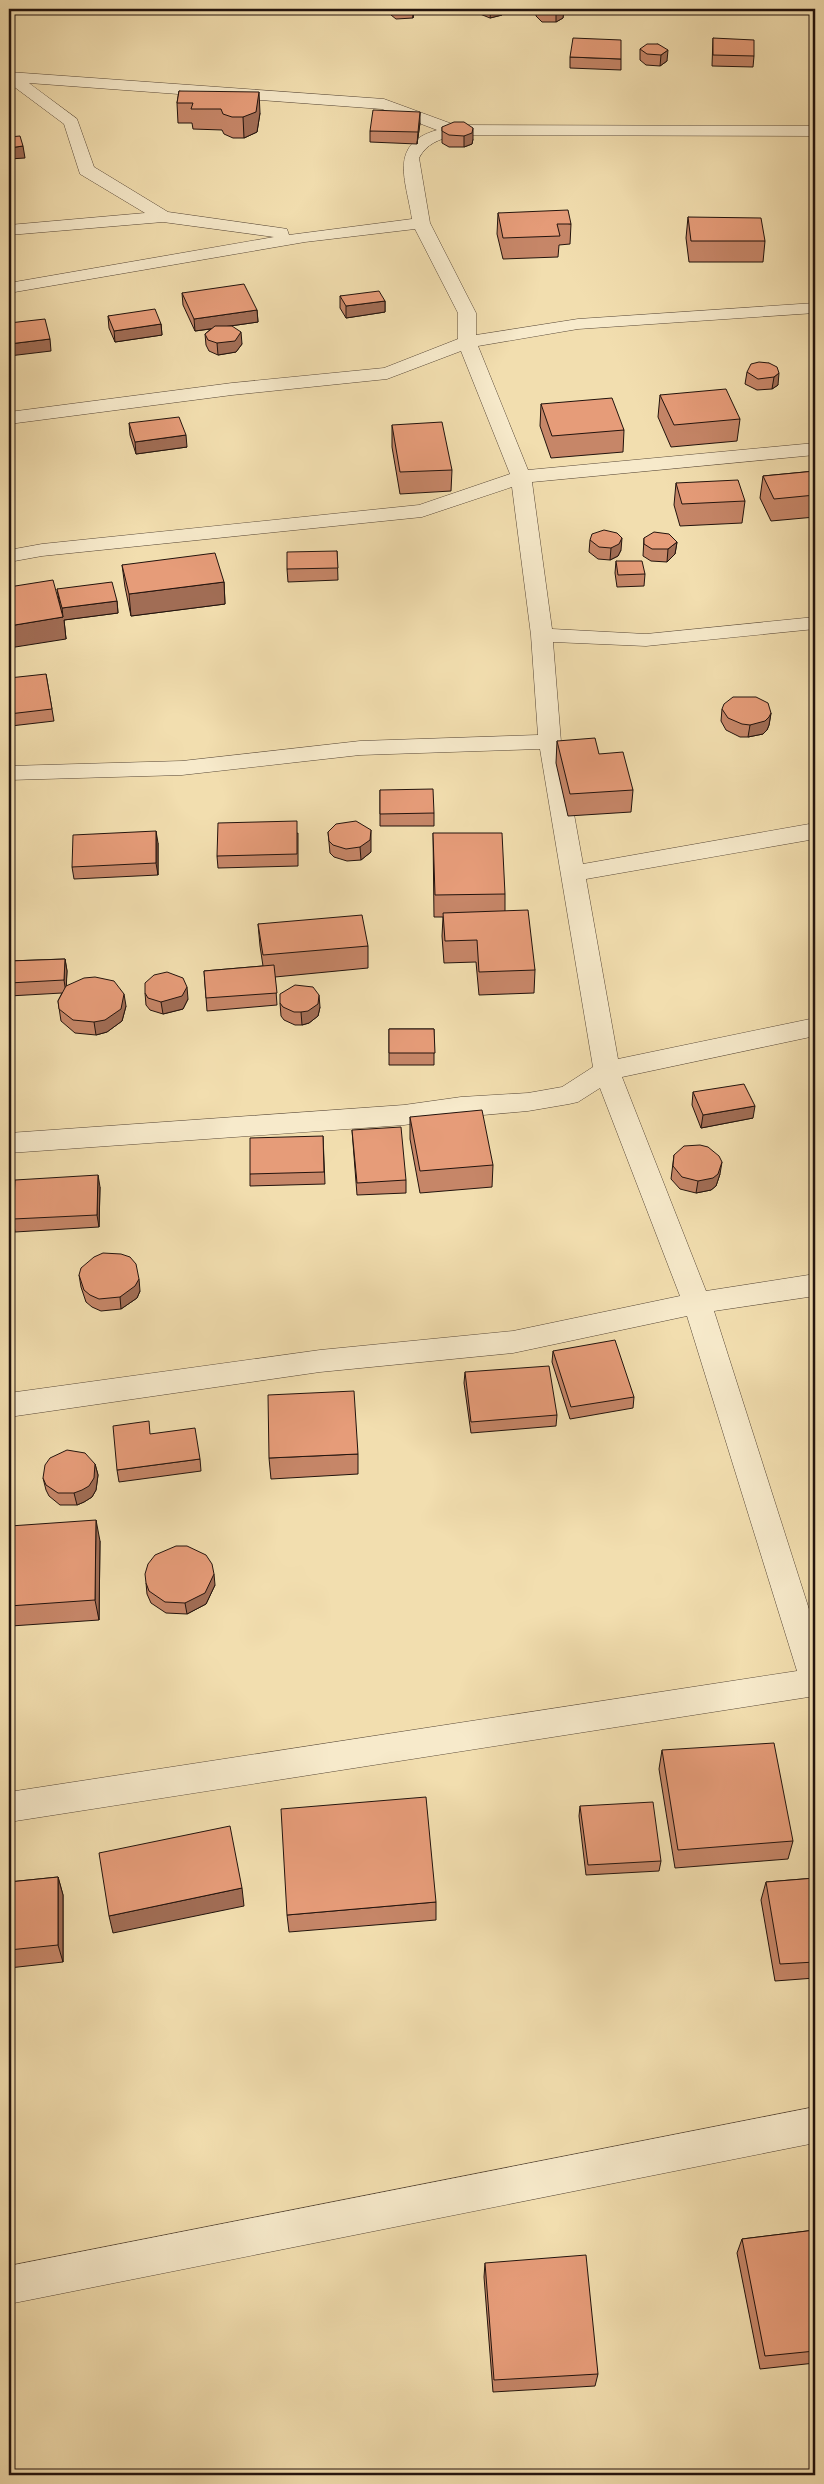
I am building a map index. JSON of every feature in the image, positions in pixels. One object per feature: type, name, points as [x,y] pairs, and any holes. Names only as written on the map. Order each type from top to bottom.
[{"type":"street","points":[[10,77],[333,98],[384,104],[453,130]]},
{"type":"street","points":[[10,77],[71,122],[86,170],[163,217]]},
{"type":"street","points":[[815,131],[453,130],[430,137],[417,147],[411,158],[421,223],[468,313],[468,342],[521,477],[542,636],[550,742],[607,1071],[697,1303],[815,1677]]},
{"type":"street","points":[[9,230],[163,217],[305,237]]},
{"type":"street","points":[[9,288],[305,237],[421,223]]},
{"type":"street","points":[[9,418],[232,389],[388,373],[468,342],[578,324],[815,308]]},
{"type":"street","points":[[9,556],[42,550],[422,511],[521,477],[815,449]]},
{"type":"street","points":[[542,636],[646,640],[815,623]]},
{"type":"street","points":[[9,773],[182,768],[360,748],[550,742]]},
{"type":"street","points":[[572,874],[815,831]]},
{"type":"street","points":[[9,1143],[404,1115],[460,1107],[528,1102],[569,1095],[607,1071],[815,1027]]},
{"type":"street","points":[[9,1405],[320,1362],[513,1342],[697,1303],[815,1284]]},
{"type":"street","points":[[9,1808],[815,1682]]},
{"type":"street","points":[[9,2285],[815,2125]]},
{"type":"building","points":[[540,9],[560,9],[556,11],[543,11]]},
{"type":"building","points":[[573,38],[621,40],[621,59],[570,57]]},
{"type":"building","points":[[713,38],[754,40],[754,56],[713,55]]},
{"type":"building","points":[[647,44],[658,44],[668,50],[661,55],[647,54],[640,49]]},
{"type":"building","points":[[179,91],[259,92],[256,112],[243,117],[232,117],[223,114],[221,109],[191,109],[193,103],[177,103]]},
{"type":"building","points":[[373,110],[420,112],[418,132],[370,131]]},
{"type":"building","points":[[454,122],[464,122],[473,128],[472,133],[464,136],[449,135],[442,131],[442,127]]},
{"type":"building","points":[[20,136],[23,146],[9,148],[9,137]]},
{"type":"building","points":[[568,210],[571,224],[557,224],[560,236],[503,238],[498,213]]},
{"type":"building","points":[[688,217],[761,218],[765,241],[691,241]]},
{"type":"building","points":[[244,284],[257,310],[194,319],[182,293]]},
{"type":"building","points":[[379,291],[385,301],[346,306],[340,296]]},
{"type":"building","points":[[155,309],[161,324],[114,331],[108,316]]},
{"type":"building","points":[[45,319],[50,339],[9,344],[9,323]]},
{"type":"building","points":[[215,326],[232,326],[241,332],[235,341],[217,343],[208,340],[205,334]]},
{"type":"building","points":[[759,362],[769,363],[777,367],[779,373],[774,377],[758,379],[747,372],[751,364]]},
{"type":"building","points":[[726,389],[740,419],[674,425],[660,395]]},
{"type":"building","points":[[612,398],[624,430],[552,436],[541,404]]},
{"type":"building","points":[[179,417],[186,435],[135,442],[129,423]]},
{"type":"building","points":[[442,422],[452,470],[400,472],[392,425]]},
{"type":"building","points":[[815,471],[815,495],[774,499],[763,476]]},
{"type":"building","points":[[738,480],[745,501],[682,504],[676,483]]},
{"type":"building","points":[[604,530],[617,533],[622,538],[619,544],[611,548],[599,547],[590,540],[592,534]]},
{"type":"building","points":[[654,532],[669,534],[677,542],[668,549],[652,549],[644,544],[644,538]]},
{"type":"building","points":[[337,551],[338,568],[287,569],[287,552]]},
{"type":"building","points":[[215,553],[224,582],[129,594],[122,565]]},
{"type":"building","points":[[616,561],[642,561],[645,574],[618,575]]},
{"type":"building","points":[[53,580],[63,617],[9,626],[9,587]]},
{"type":"building","points":[[112,582],[117,601],[62,608],[57,589]]},
{"type":"building","points":[[46,674],[52,709],[9,714],[9,678]]},
{"type":"building","points":[[733,697],[756,697],[768,703],[771,713],[765,721],[750,725],[742,724],[728,718],[722,709],[724,704]]},
{"type":"building","points":[[595,738],[599,754],[623,752],[633,790],[570,794],[557,741]]},
{"type":"building","points":[[433,789],[434,813],[380,814],[380,790]]},
{"type":"building","points":[[297,821],[297,854],[217,856],[218,823]]},
{"type":"building","points":[[356,821],[371,830],[370,840],[360,847],[346,849],[333,845],[329,841],[328,832],[336,824]]},
{"type":"building","points":[[156,831],[156,863],[72,867],[73,835]]},
{"type":"building","points":[[433,833],[502,833],[505,894],[435,895]]},
{"type":"building","points":[[528,910],[535,970],[479,972],[477,940],[445,941],[443,913]]},
{"type":"building","points":[[362,915],[368,946],[263,955],[258,924]]},
{"type":"building","points":[[65,959],[64,980],[9,983],[9,961]]},
{"type":"building","points":[[274,965],[277,993],[206,998],[204,971]]},
{"type":"building","points":[[167,972],[183,978],[187,987],[182,996],[161,1002],[148,998],[145,993],[145,983],[154,975]]},
{"type":"building","points":[[95,977],[114,981],[124,994],[121,1009],[105,1020],[94,1022],[73,1020],[59,1009],[58,1001],[66,986],[84,978]]},
{"type":"building","points":[[295,985],[313,987],[319,995],[318,1004],[308,1011],[301,1012],[294,1012],[283,1007],[280,1003],[280,994]]},
{"type":"building","points":[[389,1029],[434,1029],[435,1053],[389,1053]]},
{"type":"building","points":[[744,1084],[755,1106],[703,1115],[693,1092]]},
{"type":"building","points":[[482,1110],[493,1165],[420,1171],[410,1117]]},
{"type":"building","points":[[401,1127],[406,1180],[357,1183],[352,1130]]},
{"type":"building","points":[[323,1136],[324,1172],[250,1174],[250,1138]]},
{"type":"building","points":[[700,1145],[708,1147],[719,1156],[722,1162],[718,1174],[713,1178],[698,1181],[682,1177],[673,1166],[674,1155],[684,1146]]},
{"type":"building","points":[[98,1175],[97,1215],[13,1219],[15,1180]]},
{"type":"building","points":[[103,1253],[121,1254],[130,1257],[136,1264],[139,1279],[135,1286],[120,1297],[99,1299],[84,1290],[79,1275],[81,1268],[94,1257]]},
{"type":"building","points":[[615,1340],[634,1397],[571,1407],[553,1351]]},
{"type":"building","points":[[549,1366],[557,1415],[471,1422],[465,1372]]},
{"type":"building","points":[[354,1391],[358,1454],[269,1458],[268,1395]]},
{"type":"building","points":[[149,1421],[150,1434],[195,1428],[200,1459],[117,1470],[113,1426]]},
{"type":"building","points":[[67,1450],[85,1453],[95,1464],[94,1478],[89,1486],[82,1490],[74,1493],[58,1493],[46,1485],[43,1478],[45,1465],[50,1458]]},
{"type":"building","points":[[96,1520],[95,1600],[9,1606],[10,1526]]},
{"type":"building","points":[[176,1546],[187,1546],[206,1555],[212,1564],[214,1574],[205,1593],[185,1603],[165,1602],[149,1591],[146,1583],[145,1574],[148,1564],[155,1555]]},
{"type":"building","points":[[774,1743],[793,1841],[678,1850],[662,1750]]},
{"type":"building","points":[[426,1797],[436,1902],[287,1915],[281,1809]]},
{"type":"building","points":[[653,1802],[661,1861],[588,1865],[580,1806]]},
{"type":"building","points":[[230,1826],[242,1888],[109,1916],[99,1853]]},
{"type":"building","points":[[58,1877],[58,1945],[9,1950],[9,1882]]},
{"type":"building","points":[[815,1878],[815,1962],[780,1964],[766,1882]]},
{"type":"building","points":[[815,2230],[815,2351],[765,2356],[742,2239]]},
{"type":"building","points":[[586,2255],[598,2374],[494,2380],[485,2263]]}]
